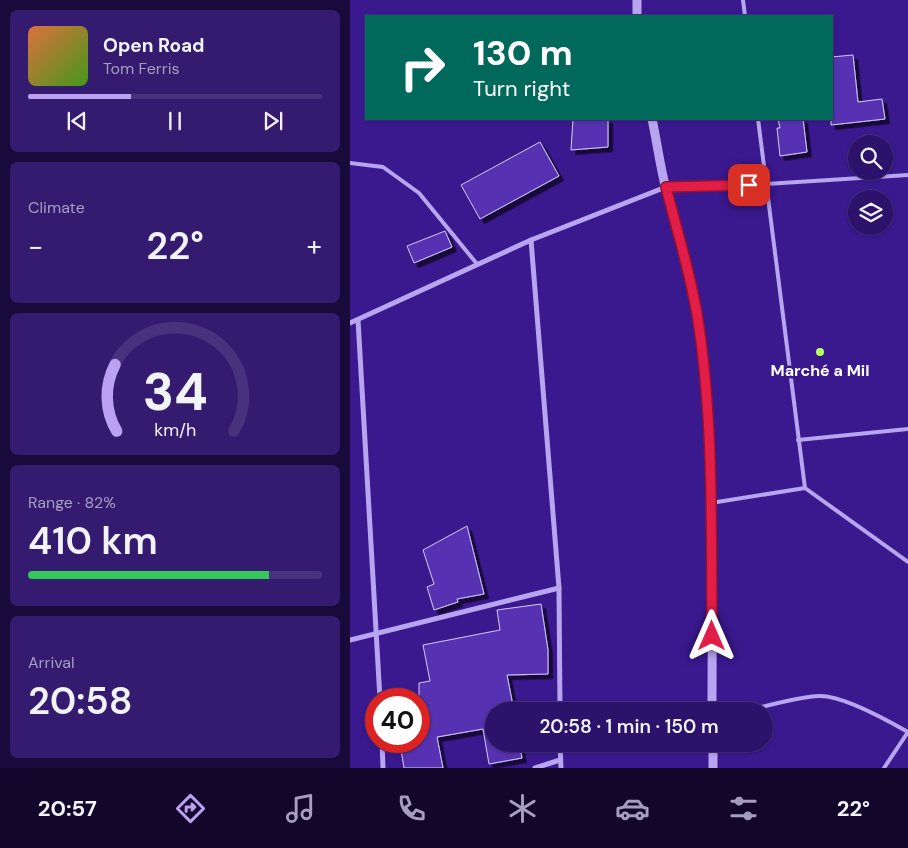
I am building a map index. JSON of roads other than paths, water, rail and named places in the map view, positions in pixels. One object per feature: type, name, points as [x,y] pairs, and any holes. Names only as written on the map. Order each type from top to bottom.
[{"type":"street","points":[[636,0],[636,15]]},
{"type":"street","points":[[652,120],[666,187],[688,272],[698,320],[705,377],[711,503],[712,702]]},
{"type":"street","points":[[350,323],[531,240],[666,187]]},
{"type":"street","points":[[531,240],[559,588],[560,702]]},
{"type":"street","points":[[358,320],[380,688]]},
{"type":"street","points":[[350,640],[559,588]]},
{"type":"street","points":[[560,752],[561,768]]},
{"type":"street","points":[[712,752],[713,768]]},
{"type":"street","points":[[382,753],[383,768]]},
{"type":"street","points":[[535,768],[560,760]]},
{"type":"lane","points":[[743,0],[745,15]]},
{"type":"lane","points":[[758,120],[805,488]]},
{"type":"lane","points":[[350,163],[383,167],[419,193],[477,264]]},
{"type":"lane","points":[[666,187],[766,184],[908,175]]},
{"type":"lane","points":[[798,440],[908,429]]},
{"type":"lane","points":[[711,503],[805,488],[908,562]]},
{"type":"lane","points":[[773,705],[812,697],[834,697],[888,720],[908,732],[884,768]]},
{"type":"place","name":"Marché a Mil","points":[[820,352]]}]
